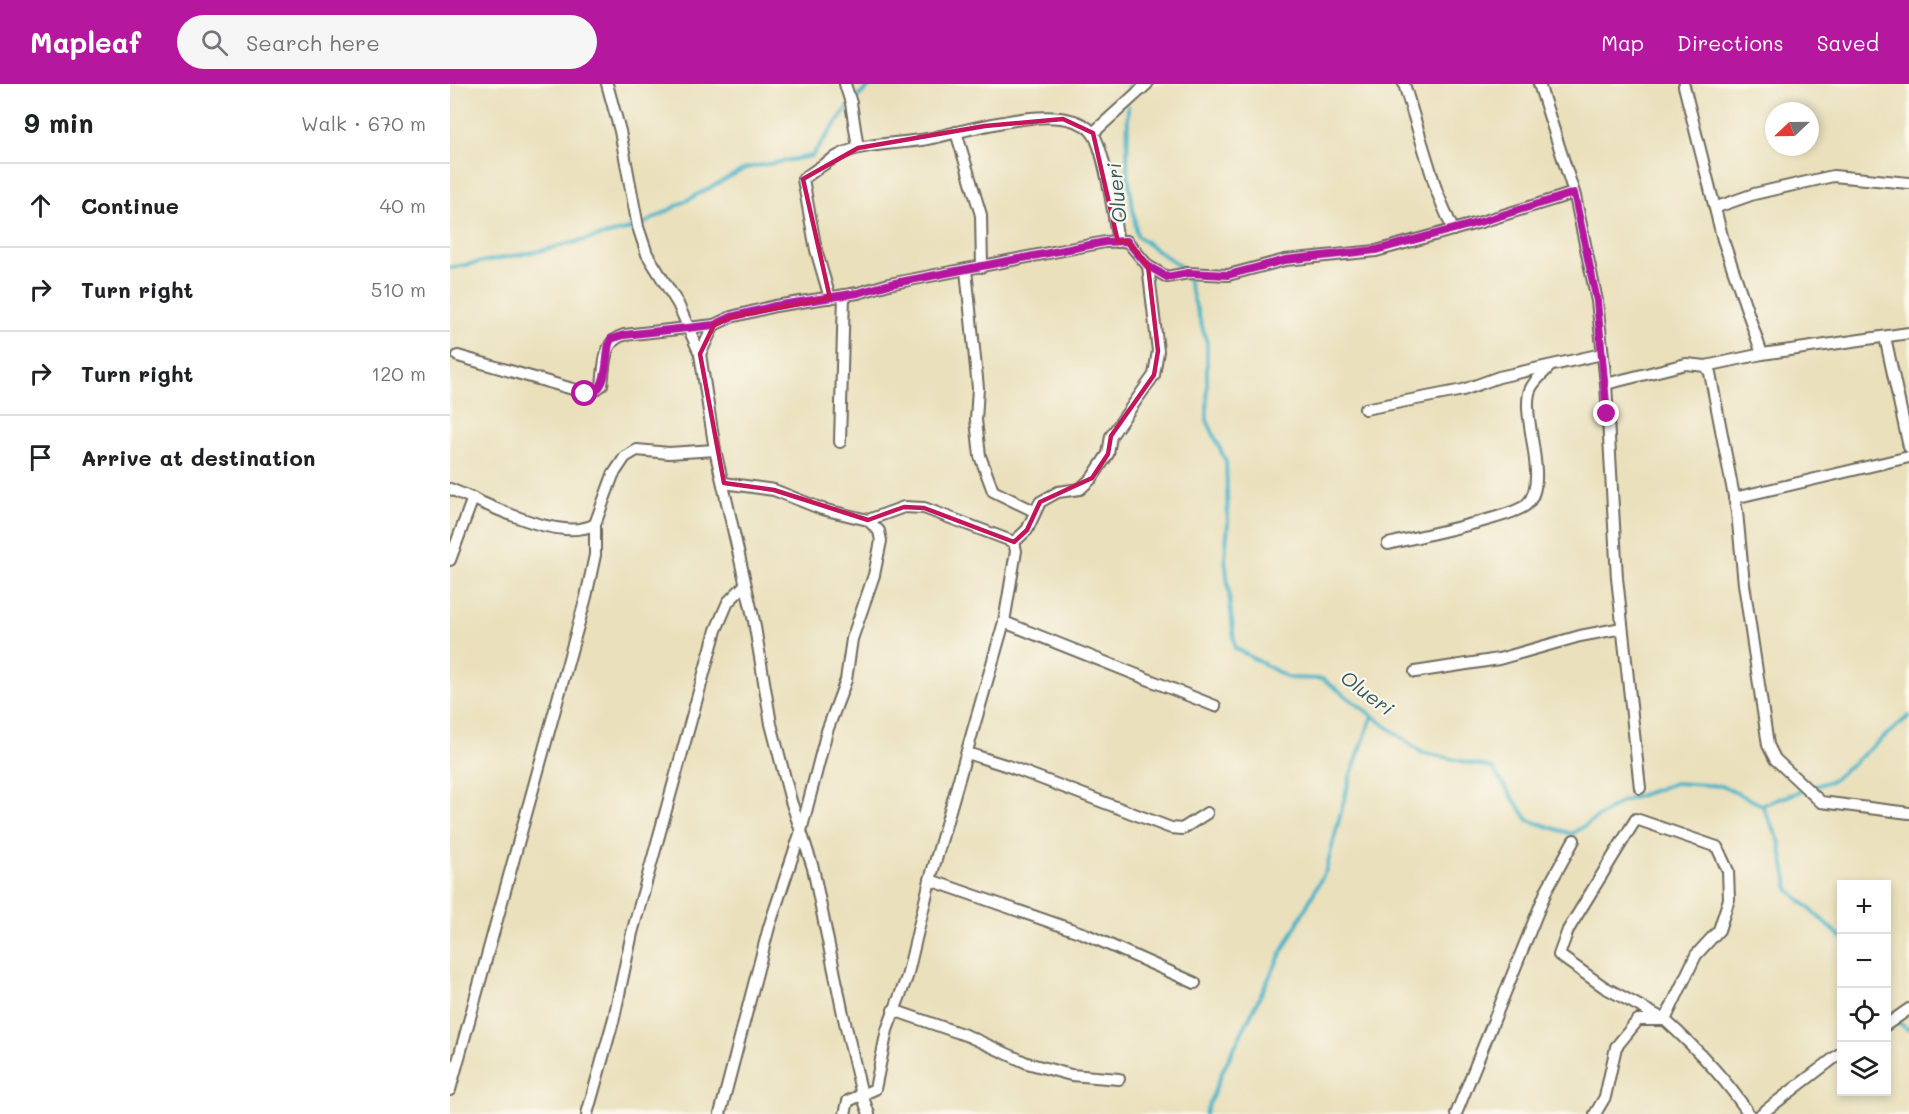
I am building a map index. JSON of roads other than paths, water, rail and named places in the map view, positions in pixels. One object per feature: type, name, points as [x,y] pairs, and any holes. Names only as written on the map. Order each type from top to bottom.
[{"type":"street","points":[[608,84],[620,131],[638,227],[647,254],[678,304],[700,354],[715,450],[756,632],[771,724],[813,868],[862,1095],[869,1114]]},
{"type":"street","points":[[844,84],[851,103],[858,148]]},
{"type":"street","points":[[1404,84],[1437,192],[1453,230]]},
{"type":"street","points":[[1539,84],[1574,193],[1597,301],[1606,384],[1622,628],[1640,788]]},
{"type":"street","points":[[1684,86],[1735,278],[1762,354]]},
{"type":"street","points":[[1093,133],[1144,87]]},
{"type":"street","points":[[830,298],[812,231],[803,179],[837,157],[858,148],[1024,120],[1064,118],[1084,125],[1093,133],[1102,157],[1118,242]]},
{"type":"street","points":[[956,132],[981,215],[982,267]]},
{"type":"street","points":[[1717,207],[1754,194],[1833,176],[1909,183]]},
{"type":"street","points":[[458,356],[590,394],[602,386],[611,339],[624,335],[687,326],[714,325],[731,317],[775,306],[830,298],[1053,251],[1127,241],[1148,266],[1167,277],[1188,273],[1228,275],[1285,260],[1376,250],[1453,230],[1574,193]]},
{"type":"street","points":[[1014,542],[1027,530],[1034,511],[1044,498],[1058,492],[1080,489],[1092,478],[1108,454],[1111,436],[1154,375],[1158,351],[1148,266]]},
{"type":"street","points":[[966,270],[978,388],[976,420],[980,456],[993,491],[1034,511]]},
{"type":"street","points":[[840,442],[844,295]]},
{"type":"street","points":[[700,354],[714,325]]},
{"type":"street","points":[[1606,384],[1686,364],[1707,366],[1762,354],[1909,333]]},
{"type":"street","points":[[1885,337],[1909,447]]},
{"type":"street","points":[[1365,409],[1463,390],[1499,377],[1602,354]]},
{"type":"street","points":[[1707,366],[1734,498],[1757,680],[1768,745],[1775,759],[1821,802],[1909,813]]},
{"type":"street","points":[[1388,544],[1483,520],[1525,506],[1534,496],[1535,466],[1530,388],[1549,367]]},
{"type":"street","points":[[450,1090],[586,597],[595,555],[595,524],[613,475],[625,457],[637,450],[669,453],[715,450]]},
{"type":"street","points":[[1734,498],[1909,457]]},
{"type":"street","points":[[720,1114],[769,927],[801,831],[827,731],[846,680],[852,639],[874,575],[881,541],[879,531],[868,520],[822,509],[774,490],[724,483]]},
{"type":"street","points":[[450,489],[565,531],[584,530],[595,524]]},
{"type":"street","points":[[450,560],[473,498]]},
{"type":"street","points":[[868,520],[904,507],[924,508],[1014,542]]},
{"type":"street","points":[[845,1114],[848,1101],[875,1089],[893,1010],[900,1000],[907,976],[930,880],[1005,622],[1016,551],[1014,542]]},
{"type":"street","points":[[587,1114],[614,1018],[632,933],[716,630],[728,602],[744,586]]},
{"type":"street","points":[[1005,622],[1215,706]]},
{"type":"street","points":[[1415,672],[1499,659],[1580,636],[1622,628]]},
{"type":"street","points":[[966,753],[1008,766],[1171,828],[1182,829],[1207,813]]},
{"type":"street","points":[[1665,1020],[1696,955],[1719,930],[1728,899],[1728,871],[1717,847],[1636,819],[1568,930],[1559,955],[1604,987],[1665,1020],[1695,1048],[1749,1114]]},
{"type":"street","points":[[1456,1114],[1547,889],[1574,840]]},
{"type":"street","points":[[930,880],[1085,934],[1195,983]]},
{"type":"street","points":[[893,1010],[968,1036],[1027,1063],[1071,1075],[1119,1079]]},
{"type":"street","points":[[1891,1022],[1905,1013]]},
{"type":"street","points":[[1595,1114],[1605,1097],[1616,1047],[1625,1033],[1638,1020],[1665,1020]]},
{"type":"street","points":[[1761,1114],[1837,1056]]},
{"type":"waterway","points":[[853,101],[872,84]]},
{"type":"waterway","name":"Olueri","points":[[1128,98],[1129,84]]},
{"type":"waterway","name":"Olueri","points":[[1128,106],[1127,168],[1137,236],[1185,270],[1207,343],[1207,420],[1226,462],[1228,523],[1225,558],[1235,648],[1289,678],[1323,679],[1421,752],[1492,768],[1528,820],[1572,834],[1621,802],[1675,783],[1722,786],[1762,805],[1779,840],[1789,890],[1838,934]]},
{"type":"waterway","points":[[450,268],[539,251],[638,227],[746,168],[812,156],[848,107]]},
{"type":"waterway","points":[[1762,805],[1833,780],[1909,716]]},
{"type":"waterway","points":[[1205,1114],[1223,1070],[1326,870],[1350,777],[1372,717]]},
{"type":"waterway","name":"Olueri","points":[[1891,1017],[1909,1030]]}]
